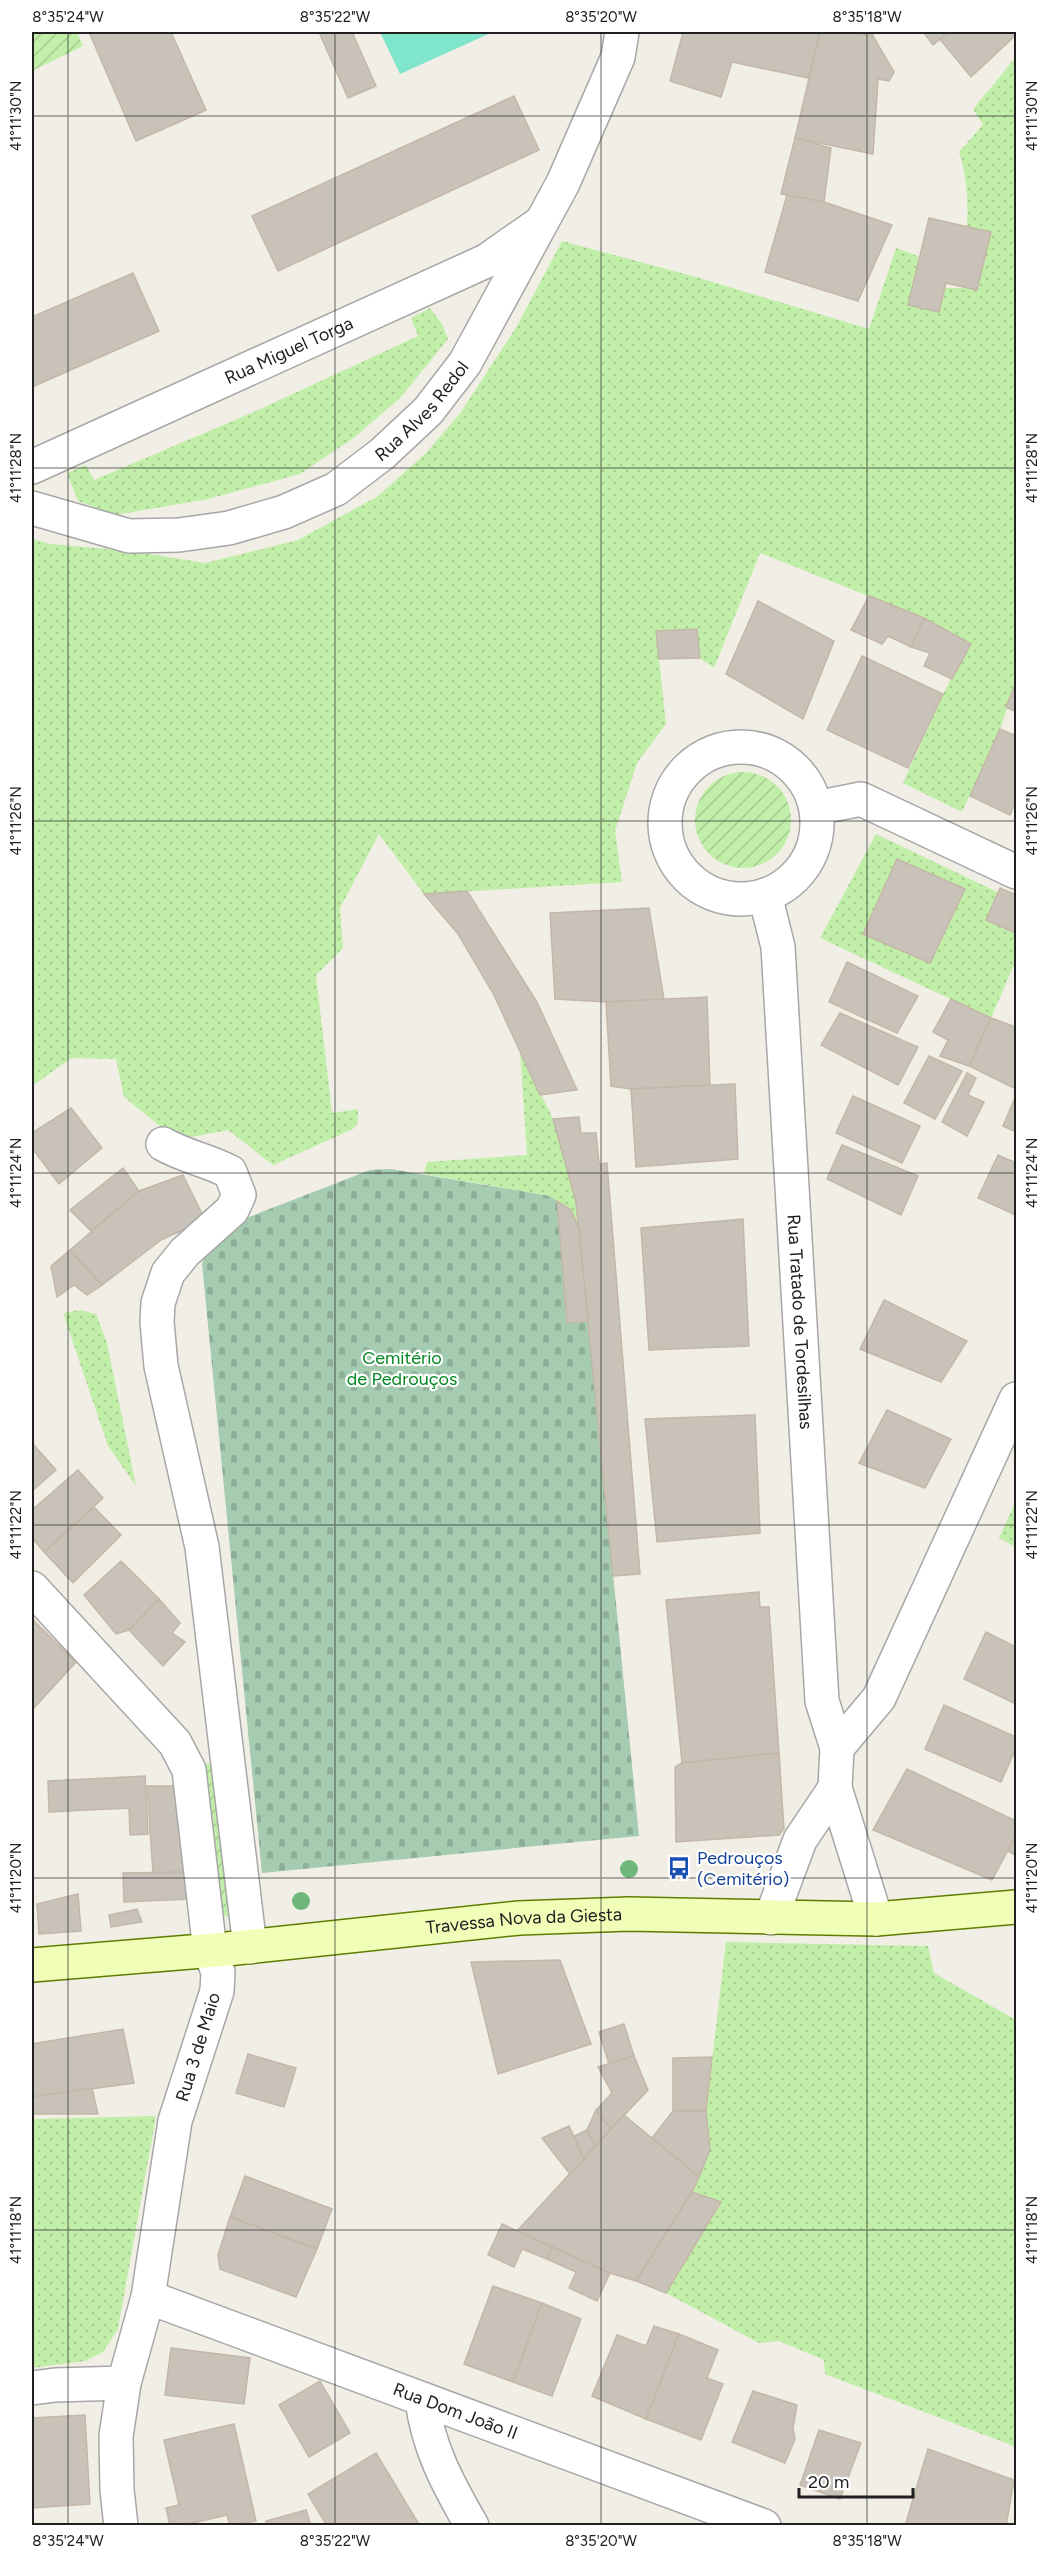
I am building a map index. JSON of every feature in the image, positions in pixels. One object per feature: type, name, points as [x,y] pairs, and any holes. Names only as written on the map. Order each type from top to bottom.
[{"type":"street","name":"Rua Alves Redol","points":[[32,508],[129,536],[179,535],[229,528],[273,515],[336,489],[382,454],[428,411],[465,363],[563,183],[618,57],[622,32]]},
{"type":"street","name":"Rua Miguel Torga","points":[[32,467],[486,261],[540,223]]},
{"type":"street","points":[[748,747],[772,753],[792,766],[808,785],[816,808],[817,830],[812,851],[801,870],[785,885],[765,895],[741,899],[717,894],[695,883],[678,865],[668,843],[665,819],[670,796],[683,774],[701,758],[723,749],[748,747]]},
{"type":"street","points":[[816,808],[861,799],[1017,872]]},
{"type":"street","name":"Rua Tratado de Tordesilhas","points":[[765,895],[778,946],[822,1701],[837,1748],[835,1788],[876,1919]]},
{"type":"street","points":[[163,1144],[185,1156],[209,1162],[230,1172],[238,1195],[232,1210],[185,1252],[168,1273],[158,1303],[157,1322],[161,1366],[202,1546],[250,1947]]},
{"type":"street","points":[[837,1748],[879,1698],[1017,1399]]},
{"type":"street","name":"Rua 3 de Maio","points":[[32,1588],[175,1743],[189,1770],[210,1951],[218,1972],[217,1991],[175,2121],[148,2297],[123,2383],[116,2436],[117,2490],[122,2526]]},
{"type":"street","points":[[771,1918],[800,1840],[835,1788]]},
{"type":"street","name":"Travessa Nova da Giesta","points":[[32,1965],[210,1951],[519,1918],[629,1914],[876,1919],[1017,1907]]},
{"type":"street","name":"Rua Dom João II","points":[[148,2297],[764,2526]]},
{"type":"street","points":[[32,2388],[123,2383]]},
{"type":"street","points":[[422,2400],[426,2429],[436,2458],[472,2526]]},
{"type":"green space","points":[[32,32],[77,32],[83,46],[32,71]]},
{"type":"green space","points":[[380,32],[493,32],[400,74]]},
{"type":"green space","points":[[1016,57],[1016,682],[1000,729],[962,812],[903,783],[943,694],[970,644],[924,618],[760,553],[714,668],[700,658],[696,629],[656,631],[666,724],[637,763],[615,831],[622,882],[424,894],[379,834],[340,908],[343,948],[316,975],[332,1113],[358,1109],[358,1123],[353,1129],[273,1165],[228,1130],[177,1140],[124,1097],[116,1059],[72,1058],[32,1086],[32,539],[50,544],[131,551],[205,563],[298,540],[378,496],[425,454],[461,412],[517,326],[562,241],[696,277],[869,329],[896,248],[918,256],[919,282],[939,288],[963,288],[967,203],[964,169],[959,152],[983,125],[973,109]]},
{"type":"green space","points":[[430,308],[442,324],[448,339],[401,397],[355,437],[300,474],[208,499],[115,515],[78,501],[67,473],[86,465],[94,480],[256,411],[418,336],[411,318]]},
{"type":"green space","points":[[734,772],[752,772],[770,780],[783,793],[791,811],[788,839],[770,860],[752,868],[734,868],[716,860],[703,847],[695,829],[695,811],[703,793],[716,780]]},
{"type":"green space","points":[[876,834],[1016,901],[1016,960],[991,1018],[820,938]]},
{"type":"green space","points":[[520,1051],[553,1119],[576,1202],[579,1229],[571,1210],[550,1196],[424,1174],[427,1162],[527,1155]]},
{"type":"green space","name":"Cemitério de Pedrouços","points":[[391,1169],[550,1196],[571,1210],[579,1229],[639,1836],[262,1873],[202,1264],[207,1248],[244,1219],[370,1170]]},
{"type":"green space","points":[[80,1310],[96,1314],[107,1343],[136,1486],[108,1446],[63,1313]]},
{"type":"green space","points":[[1016,1501],[1016,1547],[999,1538]]},
{"type":"green space","points":[[212,1763],[230,1914],[227,1917],[222,1916],[204,1764]]},
{"type":"green space","points":[[726,1942],[928,1946],[934,1973],[1016,2020],[1016,2447],[825,2374],[824,2360],[779,2341],[759,2343],[666,2293],[721,2203],[692,2192],[710,2150],[706,2111]]},
{"type":"green space","points":[[156,2116],[118,2329],[103,2352],[85,2361],[32,2368],[32,2119]]},
{"type":"building","points":[[89,32],[171,32],[206,110],[136,141]]},
{"type":"building","points":[[319,32],[352,32],[376,86],[348,98]]},
{"type":"building","points":[[683,32],[820,32],[809,78],[732,62],[721,97],[670,81]]},
{"type":"building","points":[[820,32],[847,32],[873,36],[894,72],[889,81],[878,79],[873,154],[795,138]]},
{"type":"building","points":[[847,32],[873,32],[873,36]]},
{"type":"building","points":[[923,32],[949,32],[933,45]]},
{"type":"building","points":[[949,32],[1016,32],[1016,35],[971,77],[940,39]]},
{"type":"building","points":[[514,96],[539,150],[278,271],[252,216]]},
{"type":"building","points":[[795,138],[831,148],[824,202],[781,194]]},
{"type":"building","points":[[787,195],[824,202],[892,225],[858,301],[765,272]]},
{"type":"building","points":[[929,218],[991,232],[977,290],[946,283],[939,312],[908,305]]},
{"type":"building","points":[[133,273],[159,331],[32,387],[32,317]]},
{"type":"building","points":[[869,596],[924,618],[911,647],[888,636],[882,644],[851,630]]},
{"type":"building","points":[[758,601],[834,641],[803,719],[726,674]]},
{"type":"building","points":[[924,618],[971,644],[952,679],[924,666],[930,653],[911,647]]},
{"type":"building","points":[[697,629],[700,658],[659,659],[656,631]]},
{"type":"building","points":[[862,656],[943,694],[908,768],[827,730]]},
{"type":"building","points":[[1016,682],[1016,712],[1006,707]]},
{"type":"building","points":[[1000,729],[1016,736],[1016,800],[1010,815],[970,796]]},
{"type":"building","points":[[897,859],[965,889],[930,963],[863,934]]},
{"type":"building","points":[[1000,888],[1016,895],[1016,933],[986,920]]},
{"type":"building","points":[[467,891],[537,1002],[577,1090],[540,1095],[493,993],[458,934],[424,894]]},
{"type":"building","points":[[649,908],[664,999],[606,1002],[555,999],[550,913]]},
{"type":"building","points":[[847,962],[918,996],[897,1033],[829,1002]]},
{"type":"building","points":[[707,997],[710,1085],[631,1089],[611,1086],[606,1002]]},
{"type":"building","points":[[951,999],[991,1018],[969,1066],[940,1056],[948,1040],[933,1032]]},
{"type":"building","points":[[840,1013],[918,1047],[898,1085],[821,1045]]},
{"type":"building","points":[[991,1018],[1016,1027],[1016,1089],[969,1066]]},
{"type":"building","points":[[929,1056],[962,1071],[935,1119],[904,1103]]},
{"type":"building","points":[[967,1073],[976,1078],[968,1095],[984,1102],[967,1136],[942,1122]]},
{"type":"building","points":[[735,1084],[738,1159],[636,1167],[631,1089]]},
{"type":"building","points":[[1016,1095],[1016,1132],[1003,1126]]},
{"type":"building","points":[[853,1096],[920,1126],[902,1163],[836,1133]]},
{"type":"building","points":[[71,1108],[102,1148],[59,1184],[32,1148],[32,1133]]},
{"type":"building","points":[[579,1117],[581,1133],[596,1133],[599,1164],[607,1163],[640,1574],[613,1576],[576,1202],[553,1119]]},
{"type":"building","points":[[842,1145],[918,1176],[901,1215],[827,1179]]},
{"type":"building","points":[[998,1155],[1016,1163],[1016,1215],[978,1198]]},
{"type":"building","points":[[123,1168],[139,1191],[91,1231],[70,1210]]},
{"type":"building","points":[[183,1175],[205,1220],[161,1240],[102,1285],[70,1250],[139,1191]]},
{"type":"building","points":[[557,1201],[571,1210],[579,1229],[588,1321],[567,1323]]},
{"type":"building","points":[[743,1219],[749,1346],[649,1350],[641,1228]]},
{"type":"building","points":[[70,1250],[102,1285],[87,1295],[74,1285],[57,1297],[51,1266]]},
{"type":"building","points":[[884,1300],[967,1341],[941,1382],[860,1349]]},
{"type":"building","points":[[887,1410],[951,1439],[925,1488],[859,1463]]},
{"type":"building","points":[[755,1415],[760,1533],[657,1542],[645,1419]]},
{"type":"building","points":[[32,1443],[56,1470],[32,1491]]},
{"type":"building","points":[[78,1470],[103,1498],[44,1552],[32,1538],[32,1510]]},
{"type":"building","points":[[94,1507],[121,1535],[73,1583],[44,1552]]},
{"type":"building","points":[[121,1561],[159,1599],[129,1630],[116,1634],[84,1595]]},
{"type":"building","points":[[759,1592],[760,1607],[769,1607],[779,1753],[682,1763],[666,1600]]},
{"type":"building","points":[[159,1599],[180,1623],[172,1633],[185,1642],[163,1666],[129,1630]]},
{"type":"building","points":[[32,1619],[76,1662],[32,1710]]},
{"type":"building","points":[[986,1632],[1016,1647],[1016,1704],[964,1679]]},
{"type":"building","points":[[944,1705],[1016,1737],[1016,1748],[1001,1782],[925,1749]]},
{"type":"building","points":[[779,1753],[784,1829],[779,1835],[676,1842],[675,1767],[682,1763]]},
{"type":"building","points":[[907,1769],[1016,1821],[1016,1835],[992,1880],[873,1830]]},
{"type":"building","points":[[145,1776],[148,1834],[130,1835],[129,1808],[49,1812],[48,1781]]},
{"type":"building","points":[[147,1786],[178,1786],[186,1872],[153,1873]]},
{"type":"building","points":[[1016,1834],[1016,1856],[1008,1851]]},
{"type":"building","points":[[186,1872],[190,1899],[124,1902],[123,1873]]},
{"type":"building","points":[[78,1894],[81,1931],[39,1934],[37,1904]]},
{"type":"building","points":[[137,1909],[142,1922],[111,1927],[109,1915]]},
{"type":"building","points":[[560,1960],[591,2044],[498,2074],[471,1962]]},
{"type":"building","points":[[624,2024],[634,2056],[609,2064],[599,2032]]},
{"type":"building","points":[[123,2029],[134,2083],[32,2097],[32,2044]]},
{"type":"building","points":[[248,2054],[296,2068],[284,2107],[236,2093]]},
{"type":"building","points":[[634,2056],[648,2090],[611,2129],[596,2110],[612,2093],[598,2067]]},
{"type":"building","points":[[712,2057],[706,2111],[673,2111],[673,2058]]},
{"type":"building","points":[[92,2088],[98,2114],[32,2114],[32,2097]]},
{"type":"building","points":[[596,2110],[611,2129],[595,2146],[587,2130]]},
{"type":"building","points":[[673,2111],[706,2111],[710,2150],[699,2177],[652,2138]]},
{"type":"building","points":[[624,2115],[699,2177],[636,2281],[610,2273],[517,2231]]},
{"type":"building","points":[[569,2126],[584,2159],[570,2174],[542,2138]]},
{"type":"building","points":[[587,2130],[595,2146],[584,2159],[574,2136]]},
{"type":"building","points":[[245,2176],[332,2209],[317,2249],[230,2217]]},
{"type":"building","points":[[692,2192],[721,2202],[666,2293],[636,2281]]},
{"type":"building","points":[[230,2217],[317,2249],[296,2297],[220,2269],[218,2255]]},
{"type":"building","points":[[502,2224],[552,2247],[547,2259],[522,2249],[514,2267],[488,2255]]},
{"type":"building","points":[[552,2247],[610,2273],[597,2301],[569,2288],[576,2272],[547,2259]]},
{"type":"building","points":[[493,2286],[542,2303],[513,2382],[464,2364]]},
{"type":"building","points":[[542,2303],[581,2319],[552,2396],[513,2382]]},
{"type":"building","points":[[654,2326],[679,2334],[646,2419],[592,2396],[617,2335],[646,2346]]},
{"type":"building","points":[[679,2334],[718,2350],[707,2378],[723,2384],[701,2440],[646,2419]]},
{"type":"building","points":[[171,2348],[250,2358],[244,2404],[165,2395]]},
{"type":"building","points":[[320,2381],[350,2433],[309,2457],[279,2405]]},
{"type":"building","points":[[753,2391],[797,2405],[793,2428],[795,2439],[785,2463],[732,2442]]},
{"type":"building","points":[[85,2415],[90,2504],[32,2508],[32,2418]]},
{"type":"building","points":[[234,2424],[256,2521],[230,2526],[227,2515],[180,2526],[170,2526],[166,2508],[179,2505],[164,2440]]},
{"type":"building","points":[[819,2430],[861,2443],[840,2499],[800,2485]]},
{"type":"building","points":[[928,2449],[1014,2480],[1006,2526],[905,2526]]},
{"type":"building","points":[[376,2453],[420,2526],[327,2526],[308,2494]]},
{"type":"building","points":[[306,2510],[311,2526],[267,2526],[266,2521]]},
{"type":"place","name":"Pedrouços (Cemitério)","points":[[679,1868]]}]
